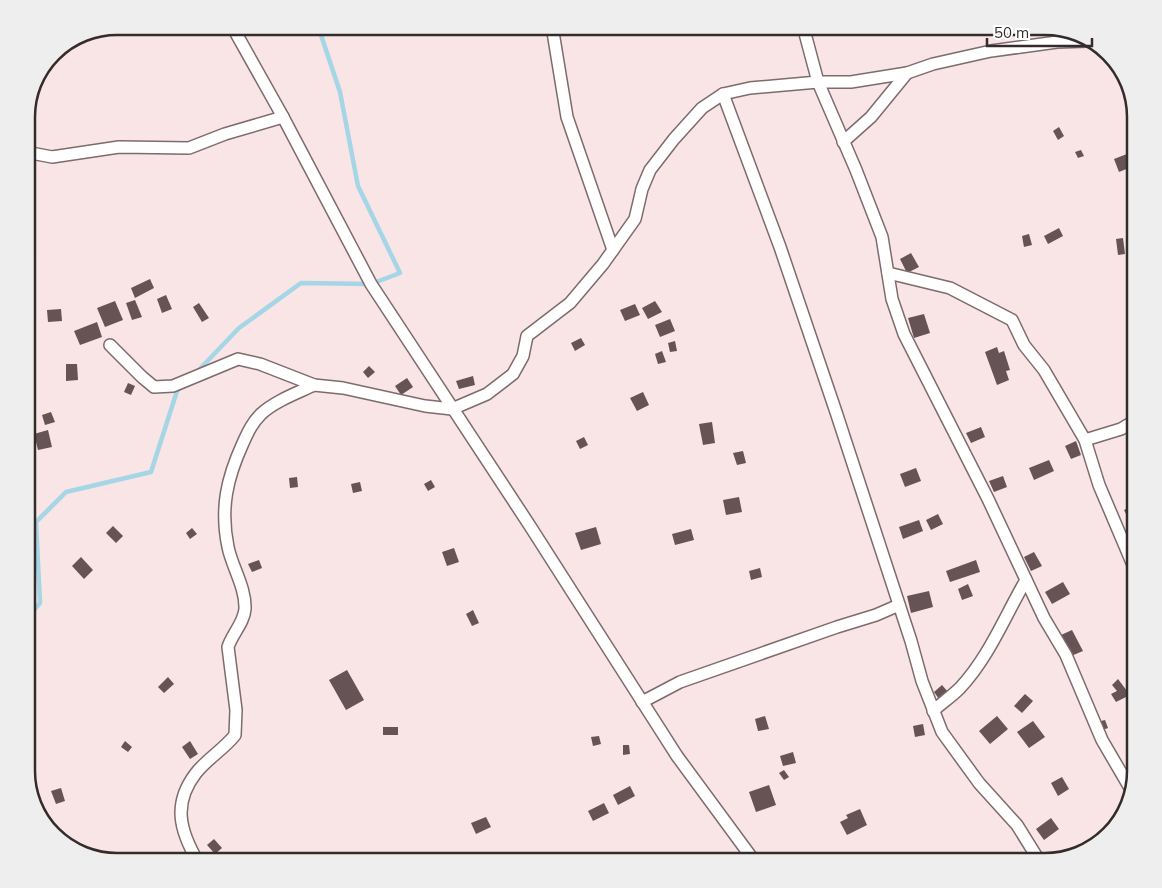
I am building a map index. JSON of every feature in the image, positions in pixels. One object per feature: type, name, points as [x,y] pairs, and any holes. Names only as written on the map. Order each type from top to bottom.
[{"type":"street","points":[[237,35],[372,284],[677,756],[748,853]]},
{"type":"street","points":[[553,35],[567,117],[612,250]]},
{"type":"street","points":[[805,35],[818,82],[856,170],[882,237],[892,299],[904,334],[988,499],[1044,618],[1066,655],[1102,740],[1126,781]]},
{"type":"street","points":[[110,345],[154,387],[172,386],[238,359],[260,364],[314,385],[343,388],[424,406],[452,409],[486,394],[513,374],[523,356],[527,336],[570,303],[603,264],[635,219],[642,189],[650,170],[674,139],[702,108],[723,94],[750,88],[818,82],[851,82],[907,73],[934,64],[991,51],[1075,41]]},
{"type":"street","points":[[843,142],[872,117],[907,73]]},
{"type":"street","points":[[723,94],[780,247],[836,412],[922,681],[942,732],[979,783],[1017,825],[1034,853]]},
{"type":"street","points":[[35,154],[52,157],[120,146],[189,148],[225,134],[283,117]]},
{"type":"street","points":[[888,273],[950,288],[1012,320],[1024,345],[1044,370],[1085,440],[1099,485],[1127,551]]},
{"type":"street","points":[[193,853],[181,825],[181,804],[188,785],[196,773],[235,735],[236,710],[228,647],[244,615],[245,598],[228,548],[226,490],[231,471],[252,423],[262,412],[314,385]]},
{"type":"street","points":[[1085,440],[1127,425]]},
{"type":"street","points":[[934,711],[960,688],[980,662],[997,635],[1026,580]]},
{"type":"street","points":[[642,702],[680,682],[836,627],[876,616],[899,605]]},
{"type":"building","points":[[1059,127],[1064,136],[1058,140],[1053,131]]},
{"type":"building","points":[[1081,150],[1084,156],[1078,158],[1075,152]]},
{"type":"building","points":[[1127,154],[1127,169],[1119,172],[1114,159]]},
{"type":"building","points":[[1059,228],[1063,236],[1048,244],[1044,236]]},
{"type":"building","points":[[1029,234],[1032,245],[1024,247],[1022,236]]},
{"type":"building","points":[[1123,238],[1125,254],[1118,255],[1116,239]]},
{"type":"building","points":[[911,253],[919,267],[907,273],[900,259]]},
{"type":"building","points":[[150,279],[154,288],[135,298],[131,288]]},
{"type":"building","points":[[166,295],[172,309],[162,313],[157,299]]},
{"type":"building","points":[[135,300],[142,317],[132,320],[126,303]]},
{"type":"building","points":[[115,301],[123,320],[105,327],[97,308]]},
{"type":"building","points":[[655,301],[662,312],[648,319],[642,308]]},
{"type":"building","points":[[199,303],[209,318],[202,322],[193,307]]},
{"type":"building","points":[[635,304],[640,315],[625,321],[620,310]]},
{"type":"building","points":[[61,309],[62,321],[48,322],[47,310]]},
{"type":"building","points":[[924,314],[930,333],[914,338],[908,318]]},
{"type":"building","points":[[670,319],[675,331],[660,337],[655,325]]},
{"type":"building","points":[[97,322],[102,337],[80,345],[74,331]]},
{"type":"building","points":[[581,338],[585,345],[575,351],[571,343]]},
{"type":"building","points":[[675,341],[677,351],[670,352],[668,343]]},
{"type":"building","points":[[997,347],[999,353],[1004,351],[1010,370],[1006,371],[1009,380],[997,385],[985,352]]},
{"type":"building","points":[[662,351],[666,362],[658,364],[655,354]]},
{"type":"building","points":[[66,364],[77,364],[78,380],[66,381]]},
{"type":"building","points":[[369,366],[375,372],[368,378],[363,372]]},
{"type":"building","points":[[473,376],[475,385],[459,389],[456,381]]},
{"type":"building","points":[[407,378],[413,387],[401,395],[395,386]]},
{"type":"building","points":[[128,383],[135,386],[131,395],[124,392]]},
{"type":"building","points":[[643,392],[649,405],[637,411],[630,398]]},
{"type":"building","points":[[51,412],[55,422],[45,425],[42,415]]},
{"type":"building","points":[[712,422],[715,443],[703,445],[699,424]]},
{"type":"building","points":[[981,427],[985,437],[971,443],[966,433]]},
{"type":"building","points":[[48,430],[52,447],[38,450],[35,434]]},
{"type":"building","points":[[584,437],[588,445],[580,449],[576,441]]},
{"type":"building","points":[[1076,441],[1081,455],[1071,459],[1065,446]]},
{"type":"building","points":[[743,451],[746,463],[737,465],[733,453]]},
{"type":"building","points":[[1049,460],[1054,471],[1034,480],[1029,468]]},
{"type":"building","points":[[916,468],[921,481],[905,487],[900,474]]},
{"type":"building","points":[[1003,476],[1007,487],[994,492],[989,481]]},
{"type":"building","points":[[297,477],[298,487],[290,488],[289,478]]},
{"type":"building","points":[[431,480],[435,487],[428,491],[424,484]]},
{"type":"building","points":[[360,482],[362,491],[353,493],[351,484]]},
{"type":"building","points":[[739,497],[742,512],[726,515],[723,500]]},
{"type":"building","points":[[938,514],[943,524],[931,530],[926,520]]},
{"type":"building","points":[[919,520],[923,531],[903,539],[899,527]]},
{"type":"building","points":[[113,526],[123,536],[116,543],[106,533]]},
{"type":"building","points":[[596,527],[601,544],[581,550],[575,533]]},
{"type":"building","points":[[192,528],[197,534],[190,539],[186,533]]},
{"type":"building","points":[[691,529],[694,540],[675,545],[672,534]]},
{"type":"building","points":[[454,548],[459,562],[447,566],[442,552]]},
{"type":"building","points":[[1034,552],[1042,566],[1031,571],[1024,557]]},
{"type":"building","points":[[81,557],[93,570],[84,579],[72,566]]},
{"type":"building","points":[[259,560],[262,568],[252,572],[248,564]]},
{"type":"building","points":[[976,560],[980,572],[950,582],[946,571]]},
{"type":"building","points":[[760,568],[762,577],[751,580],[749,571]]},
{"type":"building","points":[[1063,582],[1070,594],[1052,604],[1045,592]]},
{"type":"building","points":[[968,584],[973,596],[962,600],[958,589]]},
{"type":"building","points":[[929,591],[933,607],[911,613],[907,596]]},
{"type":"building","points":[[473,610],[479,623],[472,626],[466,614]]},
{"type":"building","points":[[1072,630],[1083,651],[1071,656],[1061,635]]},
{"type":"building","points":[[347,670],[364,700],[346,710],[329,680]]},
{"type":"building","points":[[168,677],[174,684],[164,693],[158,687]]},
{"type":"building","points":[[1118,679],[1127,691],[1127,696],[1116,702],[1111,694],[1117,691],[1112,685]]},
{"type":"building","points":[[942,685],[948,692],[939,699],[934,692]]},
{"type":"building","points":[[1025,694],[1033,701],[1022,713],[1014,706]]},
{"type":"building","points":[[765,716],[769,729],[758,731],[755,719]]},
{"type":"building","points":[[997,716],[1008,729],[990,744],[979,731]]},
{"type":"building","points":[[1105,720],[1108,728],[1100,731],[1097,722]]},
{"type":"building","points":[[1033,721],[1045,737],[1029,748],[1017,732]]},
{"type":"building","points":[[923,724],[925,735],[915,737],[913,726]]},
{"type":"building","points":[[383,727],[398,727],[398,735],[383,735]]},
{"type":"building","points":[[599,736],[601,744],[593,746],[591,737]]},
{"type":"building","points":[[125,741],[132,747],[128,752],[121,747]]},
{"type":"building","points":[[190,741],[198,754],[190,759],[182,747]]},
{"type":"building","points":[[623,745],[629,745],[630,754],[623,755]]},
{"type":"building","points":[[793,752],[796,763],[783,766],[780,756]]},
{"type":"building","points":[[784,770],[789,777],[784,780],[779,773]]},
{"type":"building","points":[[1062,777],[1069,789],[1058,796],[1051,783]]},
{"type":"building","points":[[769,785],[776,805],[756,812],[749,792]]},
{"type":"building","points":[[630,786],[635,796],[618,805],[613,795]]},
{"type":"building","points":[[61,788],[65,801],[56,804],[51,791]]},
{"type":"building","points":[[604,803],[609,813],[593,821],[588,811]]},
{"type":"building","points":[[860,809],[867,825],[847,835],[840,822],[848,818],[846,815]]},
{"type":"building","points":[[486,817],[491,827],[476,834],[471,823]]},
{"type":"building","points":[[1051,818],[1059,829],[1044,840],[1036,829]]},
{"type":"building","points":[[214,839],[222,848],[214,853],[207,845]]},
{"type":"waterway","points":[[196,373],[239,328],[301,283],[371,284],[400,273],[358,186],[340,92],[321,35]]},
{"type":"waterway","points":[[35,609],[40,603],[36,522],[66,492],[151,472],[177,391],[181,387]]}]
